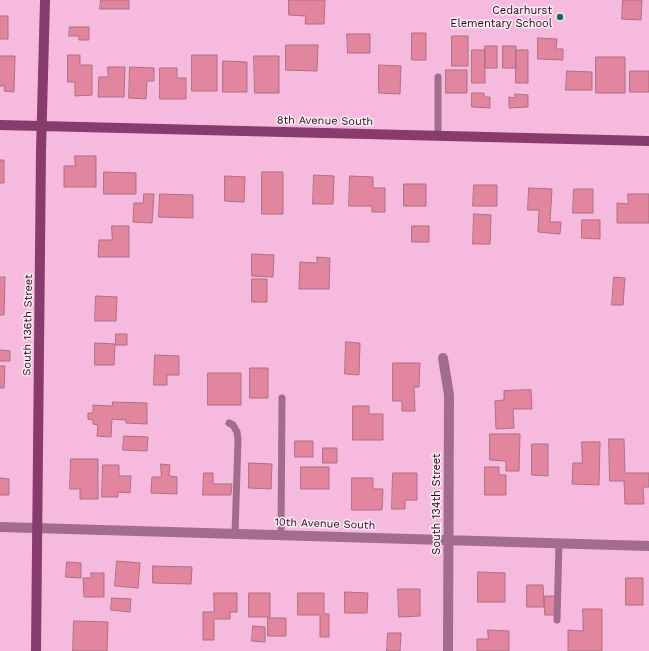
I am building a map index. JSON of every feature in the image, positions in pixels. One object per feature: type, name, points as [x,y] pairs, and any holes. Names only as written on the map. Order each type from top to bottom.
[{"type":"street","name":"South 136th Street","points":[[36,651],[45,0]]},
{"type":"street","name":"8th Avenue South","points":[[0,125],[649,140]]},
{"type":"street","name":"South 134th Street","points":[[444,358],[449,395],[448,651]]},
{"type":"street","name":"10th Avenue South","points":[[0,527],[649,546]]},
{"type":"lane","points":[[438,77],[438,136]]},
{"type":"lane","points":[[282,398],[282,535]]},
{"type":"lane","points":[[229,423],[234,425],[238,440],[234,534]]},
{"type":"lane","points":[[557,620],[559,544]]},
{"type":"building","points":[[101,0],[129,0],[129,9],[100,9]]},
{"type":"building","points":[[289,0],[325,0],[324,24],[305,24],[306,16],[289,15]]},
{"type":"building","points":[[623,0],[642,0],[641,20],[622,19]]},
{"type":"building","points":[[0,16],[8,16],[8,39],[0,39]]},
{"type":"building","points":[[70,27],[89,27],[89,40],[79,40],[79,36],[69,36]]},
{"type":"building","points":[[412,33],[426,33],[426,60],[412,60]]},
{"type":"building","points":[[347,34],[370,34],[370,53],[348,53]]},
{"type":"building","points":[[452,36],[468,36],[468,66],[452,66]]},
{"type":"building","points":[[538,38],[557,39],[556,49],[563,49],[563,60],[538,59]]},
{"type":"building","points":[[286,45],[318,45],[317,71],[286,70]]},
{"type":"building","points":[[485,46],[497,46],[497,68],[485,68]]},
{"type":"building","points":[[503,46],[516,46],[516,68],[503,68]]},
{"type":"building","points":[[472,50],[485,50],[485,83],[472,83]]},
{"type":"building","points":[[516,50],[528,50],[528,83],[516,83]]},
{"type":"building","points":[[68,55],[80,55],[80,65],[92,65],[92,95],[75,96],[75,82],[68,82]]},
{"type":"building","points":[[192,55],[217,55],[217,91],[192,91]]},
{"type":"building","points":[[0,56],[15,56],[14,92],[4,91],[5,86],[0,86]]},
{"type":"building","points":[[254,56],[279,56],[279,93],[255,93]]},
{"type":"building","points":[[596,57],[625,57],[625,93],[596,93]]},
{"type":"building","points":[[223,61],[247,62],[247,92],[223,92]]},
{"type":"building","points":[[379,65],[401,66],[400,94],[379,93]]},
{"type":"building","points":[[108,67],[125,67],[124,97],[98,97],[99,77],[108,77]]},
{"type":"building","points":[[130,67],[154,68],[154,81],[147,81],[146,99],[129,98]]},
{"type":"building","points":[[160,68],[177,68],[177,78],[186,78],[186,99],[160,99]]},
{"type":"building","points":[[446,70],[467,70],[467,93],[446,93]]},
{"type":"building","points":[[567,71],[592,72],[592,90],[566,90]]},
{"type":"building","points":[[630,71],[649,71],[649,92],[630,92]]},
{"type":"building","points":[[472,93],[484,93],[484,97],[490,97],[490,108],[472,107]]},
{"type":"building","points":[[515,94],[528,95],[528,107],[509,108],[509,97],[515,98]]},
{"type":"building","points":[[75,156],[96,156],[96,187],[64,187],[64,166],[75,166]]},
{"type":"building","points":[[0,160],[4,160],[4,183],[0,183]]},
{"type":"building","points":[[104,172],[136,173],[136,194],[104,194]]},
{"type":"building","points":[[262,172],[283,172],[283,214],[262,214]]},
{"type":"building","points":[[314,175],[334,176],[333,204],[313,204]]},
{"type":"building","points":[[225,176],[245,177],[244,202],[225,201]]},
{"type":"building","points":[[350,176],[373,177],[373,188],[385,188],[385,212],[372,212],[372,206],[349,206]]},
{"type":"building","points":[[404,184],[426,184],[426,206],[404,206]]},
{"type":"building","points":[[474,185],[497,185],[497,206],[473,206]]},
{"type":"building","points":[[529,188],[552,189],[550,222],[561,222],[560,234],[538,232],[539,210],[528,210]]},
{"type":"building","points":[[574,189],[593,189],[593,213],[573,213]]},
{"type":"building","points":[[144,194],[154,194],[152,223],[133,222],[134,203],[143,203]]},
{"type":"building","points":[[160,194],[193,195],[193,218],[159,217]]},
{"type":"building","points":[[628,194],[649,194],[649,223],[617,223],[617,203],[628,204]]},
{"type":"building","points":[[474,214],[491,215],[490,244],[473,244]]},
{"type":"building","points":[[582,220],[600,220],[600,239],[582,238]]},
{"type":"building","points":[[112,226],[129,226],[129,257],[98,257],[99,240],[112,240]]},
{"type":"building","points":[[412,226],[429,226],[429,242],[412,242]]},
{"type":"building","points":[[252,254],[274,255],[273,277],[252,276]]},
{"type":"building","points":[[317,257],[330,258],[329,289],[299,289],[300,262],[317,263]]},
{"type":"building","points":[[0,277],[5,277],[4,315],[0,315]]},
{"type":"building","points":[[614,277],[625,278],[623,305],[612,305]]},
{"type":"building","points":[[252,279],[267,279],[267,302],[252,302]]},
{"type":"building","points":[[96,296],[117,297],[116,321],[95,321]]},
{"type":"building","points":[[116,334],[127,334],[127,345],[116,345]]},
{"type":"building","points":[[346,342],[360,343],[359,375],[345,374]]},
{"type":"building","points":[[95,343],[115,344],[114,365],[95,365]]},
{"type":"building","points":[[0,350],[10,351],[10,361],[0,361]]},
{"type":"building","points":[[155,355],[179,356],[179,375],[167,375],[167,385],[154,385]]},
{"type":"building","points":[[393,363],[420,363],[419,387],[414,387],[415,411],[402,411],[402,401],[393,401]]},
{"type":"building","points":[[0,366],[5,366],[4,388],[0,388]]},
{"type":"building","points":[[250,368],[268,368],[268,398],[250,398]]},
{"type":"building","points":[[208,373],[241,373],[241,405],[208,405]]},
{"type":"building","points":[[531,390],[532,409],[513,409],[514,428],[496,429],[495,401],[504,400],[504,391]]},
{"type":"building","points":[[113,402],[147,403],[147,424],[126,423],[126,420],[112,419],[111,437],[97,436],[98,425],[93,424],[93,420],[88,419],[88,413],[93,413],[93,405],[112,406]]},
{"type":"building","points":[[353,406],[369,406],[369,414],[383,414],[383,440],[353,440]]},
{"type":"building","points":[[490,434],[520,434],[519,471],[506,471],[506,461],[490,460]]},
{"type":"building","points":[[124,436],[148,437],[147,451],[123,450]]},
{"type":"building","points":[[609,439],[624,439],[625,473],[649,473],[649,487],[643,487],[644,504],[625,504],[624,481],[610,481]]},
{"type":"building","points":[[295,441],[313,441],[313,457],[295,457]]},
{"type":"building","points":[[582,442],[600,442],[599,485],[572,484],[573,463],[582,463]]},
{"type":"building","points":[[532,444],[548,444],[548,476],[532,475]]},
{"type":"building","points":[[323,448],[337,448],[337,463],[323,463]]},
{"type":"building","points":[[71,459],[98,459],[98,499],[80,499],[80,489],[70,489]]},
{"type":"building","points":[[249,463],[272,464],[271,489],[249,488]]},
{"type":"building","points":[[161,464],[170,465],[169,476],[177,477],[177,494],[151,493],[152,477],[161,477]]},
{"type":"building","points":[[103,465],[119,465],[119,476],[131,476],[130,493],[118,492],[118,497],[102,497]]},
{"type":"building","points":[[301,467],[329,467],[329,489],[301,489]]},
{"type":"building","points":[[485,467],[499,467],[499,475],[506,475],[506,495],[485,495]]},
{"type":"building","points":[[204,473],[213,473],[213,484],[232,484],[231,495],[203,495]]},
{"type":"building","points":[[393,473],[417,473],[417,500],[405,500],[405,509],[392,509]]},
{"type":"building","points":[[0,478],[9,479],[9,495],[0,495]]},
{"type":"building","points":[[352,478],[373,478],[373,489],[383,489],[382,510],[352,510]]},
{"type":"building","points":[[117,561],[140,563],[138,588],[115,586]]},
{"type":"building","points":[[67,562],[81,563],[81,578],[66,577]]},
{"type":"building","points":[[153,566],[192,567],[191,584],[153,583]]},
{"type":"building","points":[[478,572],[505,573],[505,602],[478,602]]},
{"type":"building","points":[[91,573],[104,573],[104,597],[84,597],[83,578],[91,578]]},
{"type":"building","points":[[626,578],[643,578],[643,605],[626,605]]},
{"type":"building","points":[[527,585],[543,585],[544,607],[527,607]]},
{"type":"building","points":[[398,589],[420,589],[420,616],[399,617]]},
{"type":"building","points":[[345,592],[368,593],[367,613],[345,613]]},
{"type":"building","points":[[214,593],[237,593],[237,612],[230,612],[230,619],[214,619],[214,640],[203,640],[203,612],[214,612]]},
{"type":"building","points":[[249,593],[270,593],[270,617],[249,617]]},
{"type":"building","points":[[298,593],[324,593],[324,614],[329,614],[329,637],[320,637],[320,615],[298,615]]},
{"type":"building","points":[[545,596],[556,596],[556,615],[545,615]]},
{"type":"building","points":[[112,598],[131,599],[130,612],[111,610]]},
{"type":"building","points":[[583,609],[602,609],[602,651],[568,651],[568,630],[583,631]]},
{"type":"building","points":[[268,618],[286,618],[286,636],[268,636]]},
{"type":"building","points":[[74,621],[108,622],[107,651],[73,651]]},
{"type":"building","points":[[253,626],[265,627],[265,642],[252,641]]},
{"type":"building","points":[[488,630],[509,631],[509,651],[477,651],[477,639],[488,639]]},
{"type":"building","points":[[388,633],[401,633],[400,651],[387,651]]},
{"type":"place","name":"Cedarhurst Elementary School","points":[[560,17]]}]
